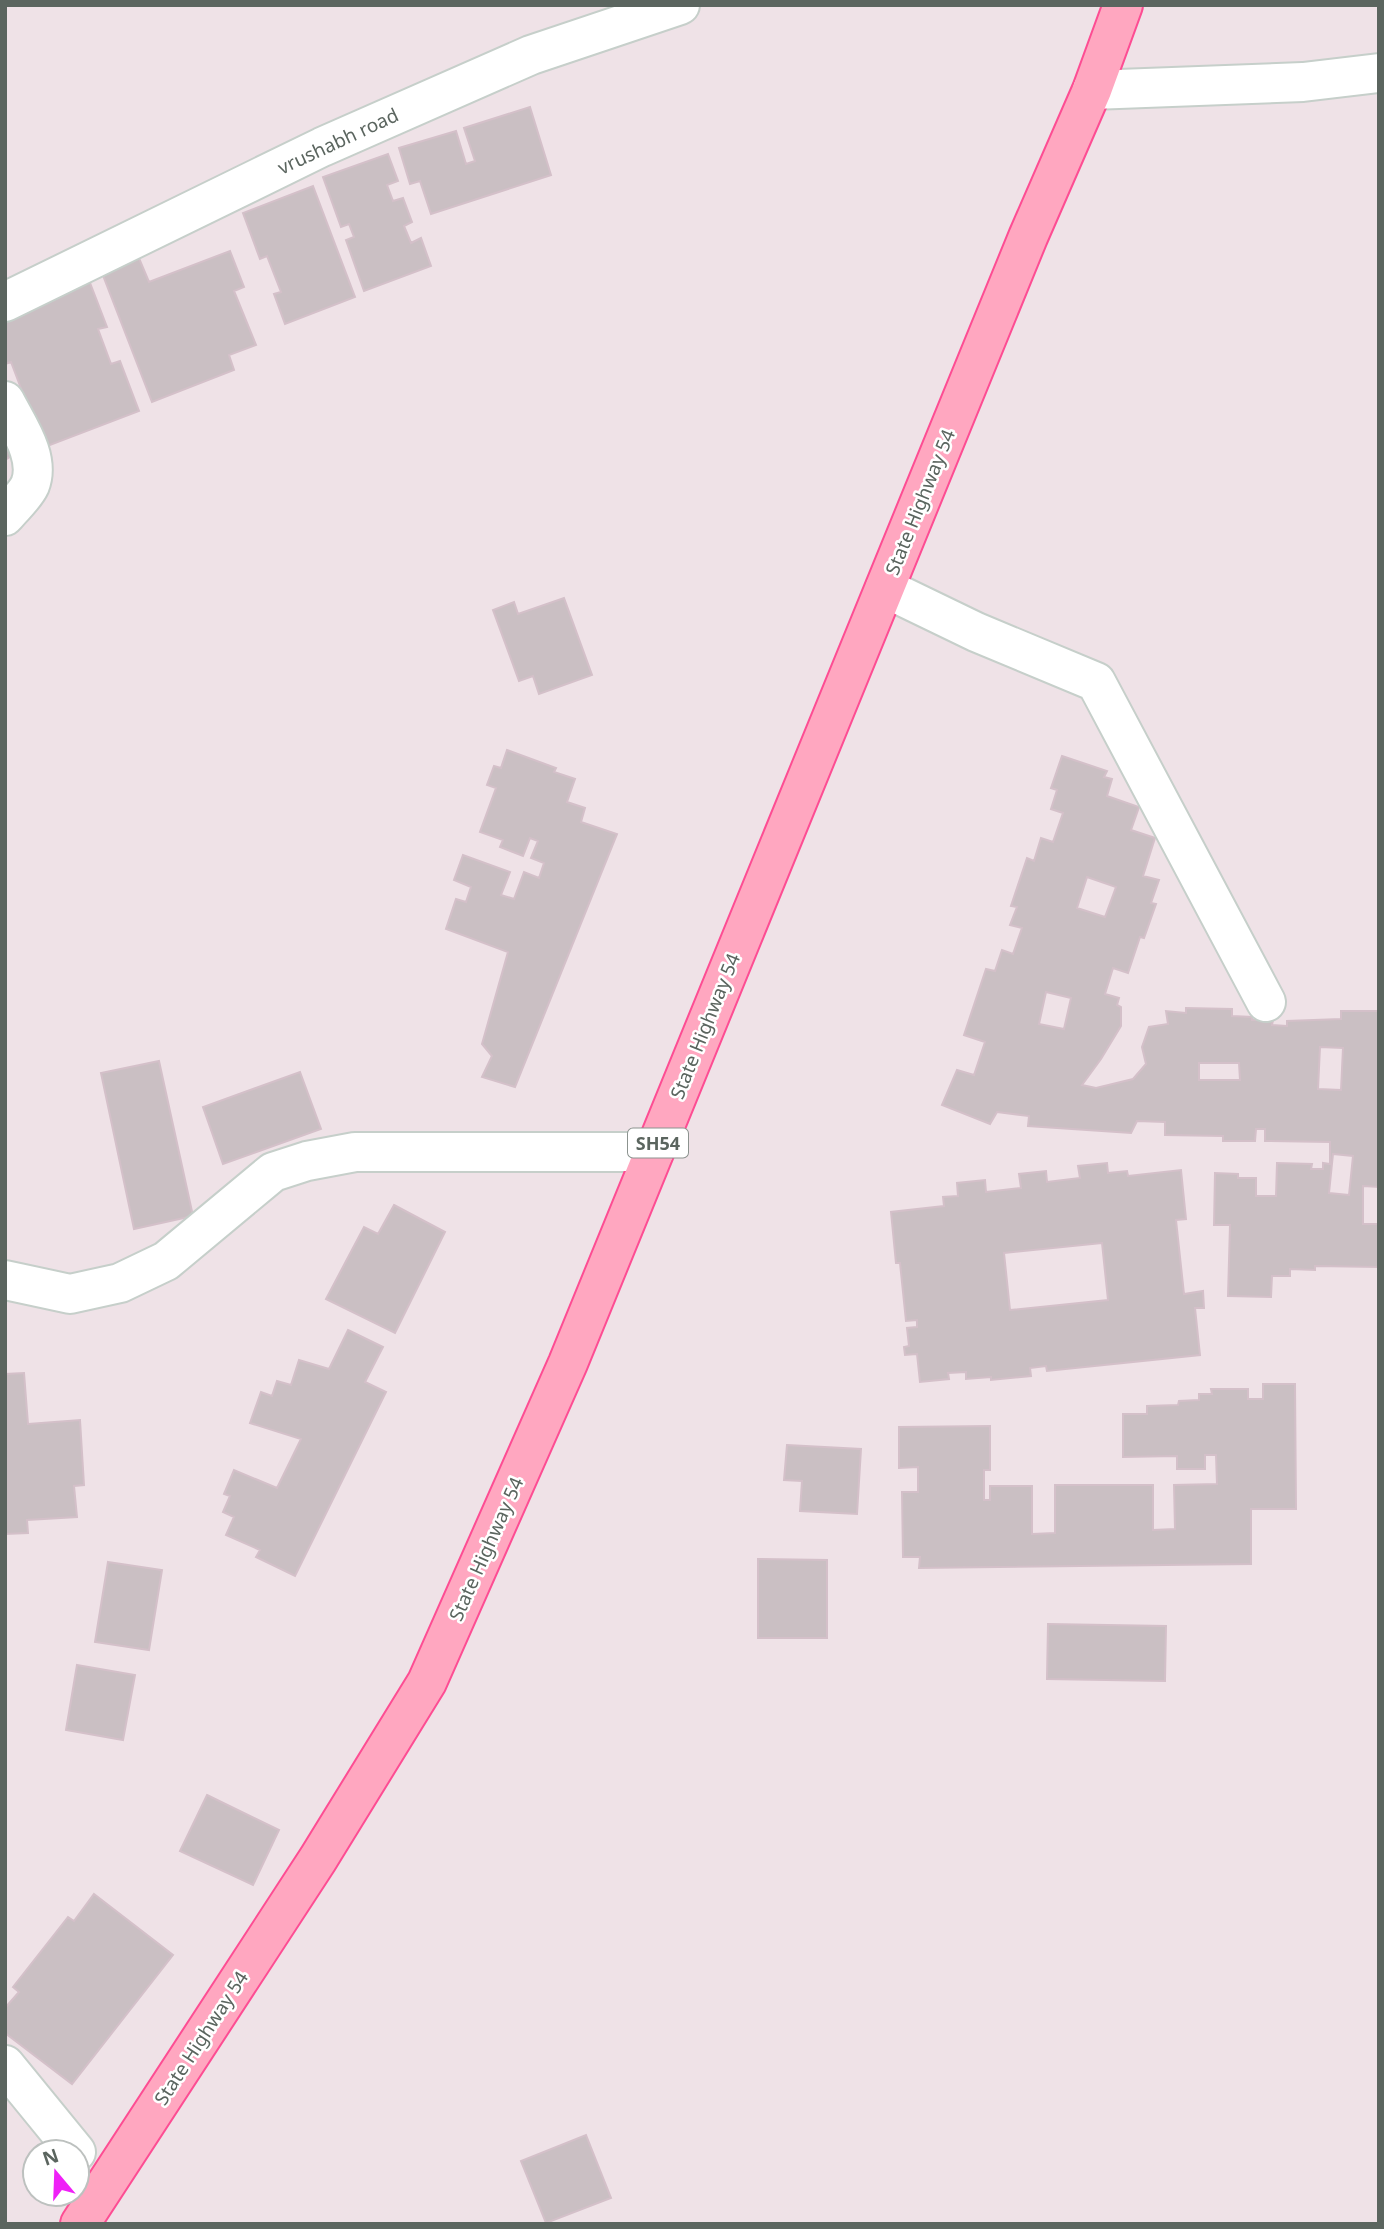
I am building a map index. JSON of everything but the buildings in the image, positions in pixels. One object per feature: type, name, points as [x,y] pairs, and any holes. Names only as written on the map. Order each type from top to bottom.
[{"type":"main road","name":"State Highway 54","points":[[80,2224],[318,1859],[427,1682],[568,1363],[1028,237],[1093,90],[1123,5]]},
{"type":"street","name":"vrushabh road","points":[[5,302],[322,147],[506,66],[680,5]]},
{"type":"street","points":[[1093,90],[1303,82],[1379,73]]},
{"type":"street","points":[[5,401],[29,449],[33,465],[27,491],[5,516]]},
{"type":"street","points":[[885,587],[976,632],[1096,682],[1266,1002]]},
{"type":"street","points":[[5,1280],[70,1294],[120,1283],[166,1261],[273,1172],[307,1161],[355,1152],[654,1153]]},
{"type":"street","points":[[5,2065],[64,2138]]},
{"type":"street","points":[[91,2171],[104,2187]]}]
